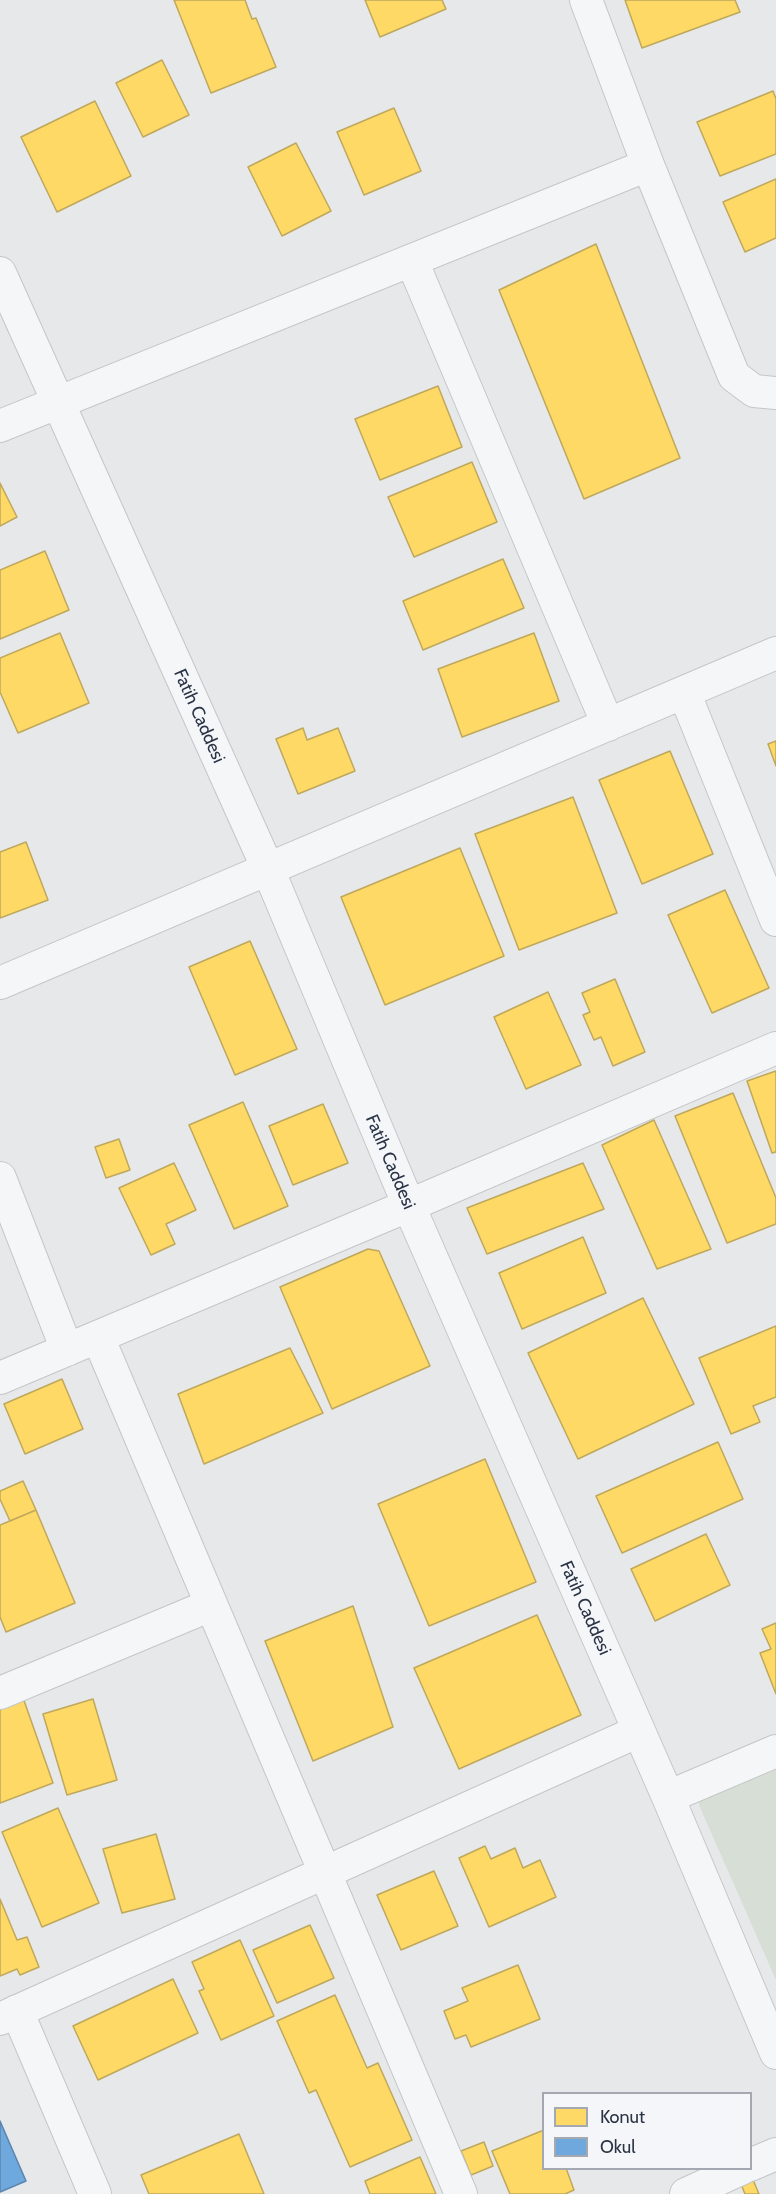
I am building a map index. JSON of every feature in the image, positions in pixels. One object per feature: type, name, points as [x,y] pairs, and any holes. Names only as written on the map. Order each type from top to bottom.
[{"type":"street","points":[[586,0],[648,165],[735,376],[754,390],[776,393]]},
{"type":"street","points":[[0,426],[648,165]]},
{"type":"street","points":[[412,261],[608,725]]},
{"type":"street","name":"Fatih Caddesi","points":[[0,273],[268,869],[409,1206],[668,1797],[776,2053]]},
{"type":"street","points":[[0,983],[776,653]]},
{"type":"street","points":[[684,692],[776,920]]},
{"type":"street","points":[[0,1378],[409,1206],[776,1047]]},
{"type":"street","points":[[0,1178],[67,1350]]},
{"type":"street","points":[[98,1337],[461,2194]]},
{"type":"street","points":[[0,1693],[211,1605]]},
{"type":"street","points":[[95,2194],[9,2015],[639,1731]]},
{"type":"street","points":[[668,1797],[776,1750]]},
{"type":"street","points":[[752,2164],[776,2154]]},
{"type":"street","points":[[686,2194],[741,2170]]},
{"type":"shaded area","points":[[776,1756],[776,1980],[699,1805],[700,1793]]},
{"type":"building: Konut","points":[[174,0],[245,0],[252,19],[256,18],[276,67],[211,93]]},
{"type":"building: Konut","points":[[365,0],[442,0],[446,9],[380,37]]},
{"type":"building: Konut","points":[[625,0],[735,0],[740,12],[642,48]]},
{"type":"building: Konut","points":[[162,60],[189,115],[143,137],[116,83]]},
{"type":"building: Konut","points":[[773,91],[776,99],[776,154],[720,176],[697,122]]},
{"type":"building: Konut","points":[[95,101],[131,176],[57,212],[21,137]]},
{"type":"building: Konut","points":[[394,108],[421,171],[364,195],[337,132]]},
{"type":"building: Konut","points":[[296,143],[331,211],[282,236],[248,167]]},
{"type":"building: Konut","points":[[776,179],[776,238],[745,252],[723,202]]},
{"type":"building: Konut","points":[[596,244],[680,458],[584,499],[499,290]]},
{"type":"building: Konut","points":[[438,386],[462,447],[380,480],[355,419]]},
{"type":"building: Konut","points":[[472,462],[497,522],[414,557],[388,497]]},
{"type":"building: Konut","points":[[0,483],[17,517],[0,526]]},
{"type":"building: Konut","points":[[45,551],[69,610],[0,639],[0,570]]},
{"type":"building: Konut","points":[[503,559],[524,608],[423,650],[403,601]]},
{"type":"building: Konut","points":[[60,633],[89,703],[18,733],[0,692],[0,658]]},
{"type":"building: Konut","points":[[534,633],[559,701],[462,737],[438,669]]},
{"type":"building: Konut","points":[[303,728],[307,740],[338,728],[355,771],[298,794],[276,739]]},
{"type":"building: Konut","points":[[776,741],[776,766],[768,744]]},
{"type":"building: Konut","points":[[670,751],[713,854],[642,884],[599,780]]},
{"type":"building: Konut","points":[[573,797],[617,913],[519,950],[475,834]]},
{"type":"building: Konut","points":[[26,842],[48,900],[0,918],[0,852]]},
{"type":"building: Konut","points":[[460,848],[504,956],[385,1005],[341,897]]},
{"type":"building: Konut","points":[[725,890],[769,988],[712,1013],[668,915]]},
{"type":"building: Konut","points":[[250,941],[297,1049],[235,1075],[189,967]]},
{"type":"building: Konut","points":[[615,979],[645,1052],[613,1066],[601,1037],[594,1040],[583,1015],[590,1012],[582,993]]},
{"type":"building: Konut","points":[[548,992],[581,1065],[526,1089],[494,1017]]},
{"type":"building: Konut","points":[[776,1071],[776,1152],[772,1153],[747,1081]]},
{"type":"building: Konut","points":[[733,1093],[776,1198],[776,1224],[727,1243],[675,1116]]},
{"type":"building: Konut","points":[[243,1102],[288,1206],[234,1229],[189,1125]]},
{"type":"building: Konut","points":[[323,1104],[348,1163],[293,1185],[269,1126]]},
{"type":"building: Konut","points":[[654,1120],[711,1249],[657,1269],[602,1145]]},
{"type":"building: Konut","points":[[119,1139],[130,1170],[106,1178],[95,1147]]},
{"type":"building: Konut","points":[[174,1163],[196,1210],[166,1224],[175,1244],[151,1255],[119,1188]]},
{"type":"building: Konut","points":[[583,1163],[604,1209],[487,1254],[467,1208]]},
{"type":"building: Konut","points":[[583,1237],[606,1293],[522,1329],[499,1273]]},
{"type":"building: Konut","points":[[368,1249],[379,1251],[430,1366],[332,1409],[280,1287]]},
{"type":"building: Konut","points":[[643,1298],[694,1404],[578,1459],[528,1353]]},
{"type":"building: Konut","points":[[776,1326],[776,1397],[753,1406],[760,1422],[731,1434],[699,1358]]},
{"type":"building: Konut","points":[[290,1348],[323,1413],[204,1464],[178,1394]]},
{"type":"building: Konut","points":[[62,1379],[83,1429],[25,1454],[4,1404]]},
{"type":"building: Konut","points":[[718,1442],[743,1499],[622,1553],[596,1496]]},
{"type":"building: Konut","points":[[485,1459],[536,1582],[429,1626],[378,1504]]},
{"type":"building: Konut","points":[[23,1481],[36,1510],[10,1521],[0,1499],[0,1491]]},
{"type":"building: Konut","points":[[36,1510],[75,1603],[6,1632],[0,1617],[0,1525]]},
{"type":"building: Konut","points":[[706,1534],[730,1585],[655,1621],[631,1569]]},
{"type":"building: Konut","points":[[353,1606],[393,1727],[313,1761],[265,1641]]},
{"type":"building: Konut","points":[[537,1615],[581,1715],[459,1769],[414,1668]]},
{"type":"building: Konut","points":[[776,1623],[776,1694],[760,1653],[771,1649],[762,1629]]},
{"type":"building: Konut","points":[[21,1692],[53,1783],[0,1803],[0,1700]]},
{"type":"building: Konut","points":[[93,1699],[117,1780],[67,1795],[43,1714]]},
{"type":"building: Konut","points":[[58,1808],[99,1903],[42,1927],[2,1832]]},
{"type":"building: Konut","points":[[156,1834],[175,1899],[122,1913],[103,1849]]},
{"type":"building: Konut","points":[[485,1846],[491,1859],[515,1848],[523,1868],[540,1860],[556,1897],[489,1927],[459,1858]]},
{"type":"building: Konut","points":[[434,1871],[458,1926],[401,1950],[377,1895]]},
{"type":"building: Konut","points":[[0,1899],[17,1940],[27,1937],[39,1967],[20,1975],[17,1969],[0,1976]]},
{"type":"building: Konut","points":[[310,1925],[334,1978],[277,2003],[253,1950]]},
{"type":"building: Konut","points":[[240,1940],[274,2016],[221,2040],[199,1991],[204,1989],[192,1962]]},
{"type":"building: Konut","points":[[518,1965],[540,2019],[471,2047],[466,2035],[455,2039],[444,2011],[468,2001],[462,1988]]},
{"type":"building: Konut","points":[[173,1979],[198,2033],[98,2080],[73,2026]]},
{"type":"building: Konut","points":[[335,1995],[367,2068],[378,2063],[412,2140],[350,2167],[316,2090],[309,2093],[277,2021]]},
{"type":"building: Konut","points":[[542,2131],[542,2170],[567,2170],[574,2190],[565,2194],[510,2194],[492,2151]]},
{"type":"building: Konut","points":[[239,2134],[264,2194],[149,2194],[141,2175]]},
{"type":"building: Konut","points":[[484,2142],[493,2166],[471,2175],[461,2151]]},
{"type":"building: Konut","points":[[420,2157],[436,2194],[370,2194],[365,2181]]},
{"type":"building: Konut","points":[[751,2175],[759,2194],[745,2194],[739,2179]]},
{"type":"building: Okul","points":[[0,2121],[26,2181],[0,2192]]}]
